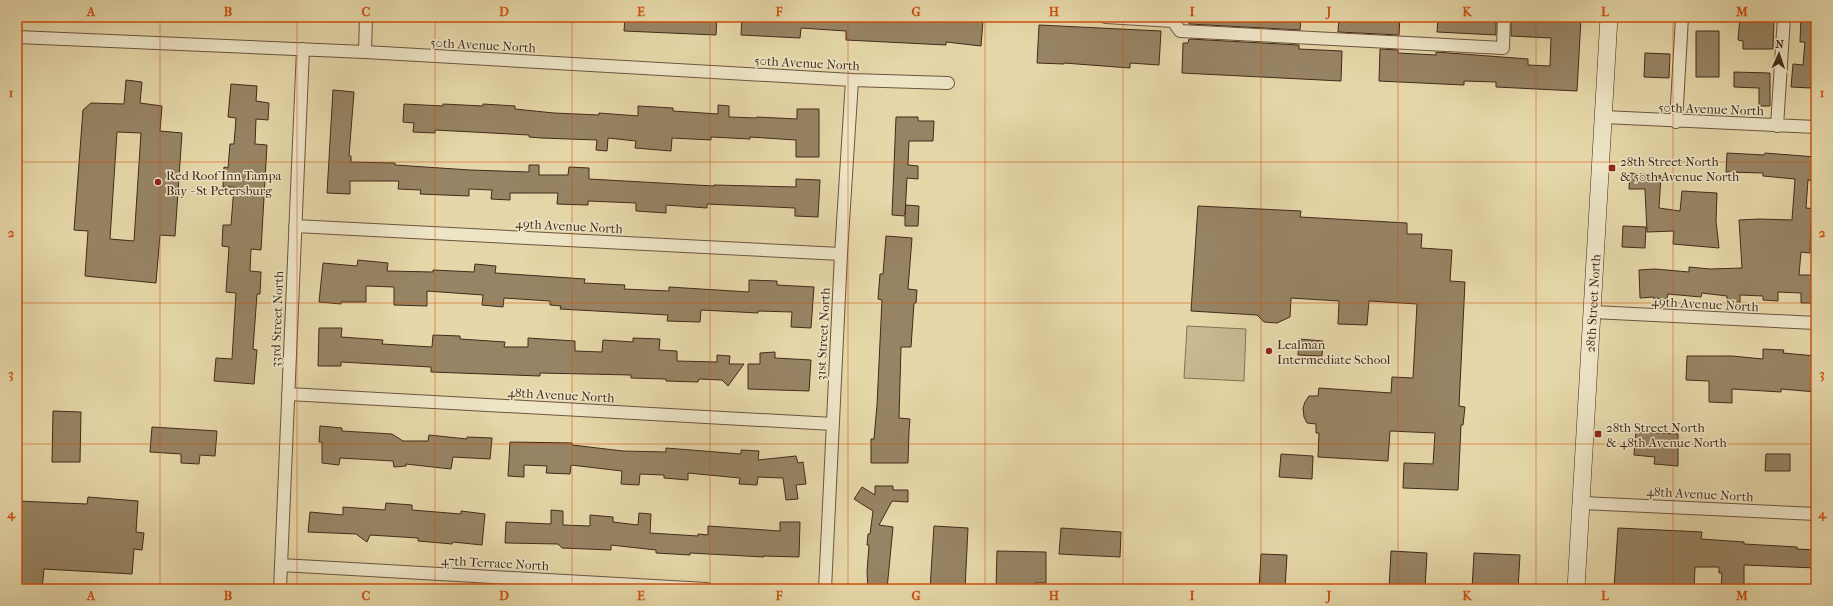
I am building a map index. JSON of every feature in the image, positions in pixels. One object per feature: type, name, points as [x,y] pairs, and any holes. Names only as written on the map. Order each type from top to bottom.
[{"type":"street","points":[[365,52],[366,17]]},
{"type":"street","points":[[1106,17],[1173,19],[1180,31],[1503,48],[1504,17]]},
{"type":"street","name":"28th Street North","points":[[1576,589],[1609,17]]},
{"type":"street","points":[[1676,122],[1682,17]]},
{"type":"street","points":[[1778,126],[1784,17]]},
{"type":"street","name":"50th Avenue North","points":[[17,37],[365,52],[852,80],[948,83]]},
{"type":"street","name":"33rd Street North","points":[[280,589],[303,50]]},
{"type":"street","name":"31st Street North","points":[[826,589],[841,254],[852,80]]},
{"type":"street","name":"50th Avenue North","points":[[1604,117],[1676,122],[1816,127]]},
{"type":"street","name":"49th Avenue North","points":[[295,226],[841,254]]},
{"type":"street","name":"49th Avenue North","points":[[1593,312],[1816,323]]},
{"type":"street","name":"48th Avenue North","points":[[288,394],[833,424]]},
{"type":"street","name":"48th Avenue North","points":[[1582,503],[1816,514]]},
{"type":"street","name":"47th Terrace North","points":[[281,565],[707,589]]},
{"type":"shaded area","points":[[1187,326],[1246,329],[1244,381],[1184,378]]},
{"type":"building","points":[[625,17],[717,17],[716,35],[624,31]]},
{"type":"building","points":[[742,17],[910,17],[956,20],[956,17],[983,20],[981,46],[946,42],[946,45],[846,40],[846,31],[801,28],[800,38],[741,35]]},
{"type":"building","points":[[1189,17],[1301,17],[1300,30],[1189,24]]},
{"type":"building","points":[[1339,17],[1400,17],[1399,35],[1338,32]]},
{"type":"building","points":[[1438,17],[1496,17],[1496,35],[1437,32]]},
{"type":"building","points":[[1511,17],[1581,17],[1577,91],[1496,87],[1496,82],[1464,81],[1464,85],[1379,81],[1380,49],[1398,50],[1398,53],[1436,55],[1436,52],[1528,59],[1528,65],[1550,66],[1551,38],[1511,36]]},
{"type":"building","points":[[1740,17],[1774,17],[1773,49],[1743,49],[1743,41],[1738,40]]},
{"type":"building","points":[[1801,17],[1816,17],[1816,78],[1812,77],[1811,88],[1791,87],[1793,64],[1803,65],[1805,42],[1800,42]]},
{"type":"building","points":[[1039,25],[1161,31],[1159,65],[1130,63],[1130,68],[1064,63],[1037,63]]},
{"type":"building","points":[[1696,31],[1719,31],[1719,77],[1696,77]]},
{"type":"building","points":[[1189,39],[1299,45],[1299,49],[1342,51],[1341,81],[1182,73],[1183,43],[1188,43]]},
{"type":"building","points":[[1645,53],[1670,54],[1669,78],[1644,77]]},
{"type":"building","points":[[1734,72],[1770,73],[1770,106],[1759,106],[1759,88],[1734,87]]},
{"type":"building","name":"Red Roof Inn Tampa Bay - St Petersburg","points":[[126,80],[142,82],[140,103],[162,106],[160,131],[182,133],[175,236],[160,235],[156,283],[85,276],[88,231],[74,230],[83,110],[91,103],[124,104]],"holes":[[[117,132],[141,133],[134,241],[110,239]]]},
{"type":"building","points":[[231,84],[257,86],[256,101],[269,103],[268,120],[256,119],[255,144],[267,145],[261,250],[251,249],[250,271],[261,272],[260,294],[257,294],[253,349],[257,350],[254,384],[214,381],[216,358],[232,359],[236,293],[226,292],[229,247],[222,246],[223,225],[231,225],[234,187],[223,187],[224,167],[228,168],[230,144],[234,144],[236,118],[228,117]]},
{"type":"building","points":[[333,90],[354,92],[349,156],[351,156],[351,162],[395,163],[395,165],[529,172],[529,165],[539,165],[539,175],[568,175],[569,167],[589,168],[589,179],[714,186],[796,187],[796,179],[820,180],[818,217],[795,216],[795,208],[707,204],[707,208],[666,205],[666,213],[636,211],[636,203],[588,201],[588,205],[557,204],[558,193],[510,193],[510,200],[491,199],[492,190],[469,189],[469,196],[420,194],[421,190],[398,189],[399,181],[350,181],[350,194],[327,193]]},
{"type":"building","points":[[404,104],[483,106],[483,104],[515,106],[515,109],[554,113],[599,115],[599,113],[638,116],[638,106],[673,108],[673,111],[718,114],[718,105],[729,106],[729,117],[797,119],[797,109],[819,109],[819,157],[796,157],[796,140],[750,137],[750,139],[711,137],[711,140],[672,138],[671,151],[635,148],[636,141],[608,138],[607,151],[596,150],[597,140],[541,138],[529,137],[529,135],[435,130],[435,133],[413,132],[414,123],[403,122]]},
{"type":"building","points":[[896,117],[918,117],[918,121],[934,121],[933,141],[909,141],[908,165],[918,166],[918,179],[907,178],[905,215],[906,205],[919,206],[918,226],[905,226],[905,216],[892,215]]},
{"type":"building","points":[[1727,153],[1764,155],[1765,153],[1816,157],[1816,181],[1808,180],[1806,208],[1816,209],[1816,225],[1811,225],[1810,253],[1801,252],[1799,275],[1816,275],[1816,303],[1801,303],[1801,293],[1778,292],[1778,301],[1763,300],[1763,296],[1740,295],[1740,302],[1727,302],[1727,296],[1702,293],[1701,297],[1668,294],[1667,299],[1653,297],[1640,298],[1639,270],[1655,269],[1689,272],[1689,267],[1710,269],[1742,268],[1739,220],[1792,220],[1795,179],[1763,176],[1763,173],[1726,172]]},
{"type":"building","points":[[1630,173],[1661,176],[1659,208],[1680,211],[1682,191],[1717,193],[1716,221],[1719,248],[1673,244],[1674,231],[1647,232],[1645,189],[1629,189]]},
{"type":"building","name":"Lealman Intermediate School","points":[[1198,206],[1301,211],[1300,217],[1407,223],[1407,234],[1422,234],[1421,248],[1452,250],[1450,281],[1465,282],[1459,406],[1465,407],[1463,425],[1461,425],[1458,490],[1403,488],[1404,463],[1433,464],[1435,433],[1390,431],[1388,461],[1318,457],[1319,433],[1316,433],[1316,424],[1307,423],[1304,417],[1303,408],[1305,402],[1309,396],[1318,396],[1319,388],[1391,393],[1392,377],[1413,378],[1417,304],[1369,301],[1367,325],[1338,324],[1339,301],[1291,298],[1290,317],[1277,323],[1264,322],[1257,315],[1191,311]]},
{"type":"building","points":[[1623,226],[1646,227],[1645,248],[1622,247]]},
{"type":"building","points":[[886,236],[912,238],[908,289],[917,290],[916,303],[914,303],[911,347],[901,347],[899,418],[910,419],[908,463],[871,463],[871,439],[874,439],[877,405],[882,300],[878,299],[880,274],[883,274]]},
{"type":"building","points":[[358,260],[388,263],[387,271],[433,272],[433,270],[474,272],[475,264],[496,266],[495,273],[585,279],[584,283],[625,285],[624,289],[669,291],[669,287],[749,292],[749,280],[777,281],[777,285],[814,287],[811,328],[791,327],[792,312],[758,311],[758,313],[701,310],[700,322],[667,321],[668,315],[560,309],[561,306],[550,305],[550,301],[504,298],[503,307],[482,305],[483,295],[427,291],[427,306],[394,305],[394,287],[366,286],[366,302],[341,302],[341,304],[319,302],[323,263],[357,266]]},
{"type":"building","points":[[319,328],[342,328],[341,337],[383,340],[382,344],[432,347],[433,335],[460,336],[460,339],[505,342],[504,347],[528,347],[528,338],[575,341],[575,351],[602,352],[603,340],[633,342],[633,338],[660,339],[659,350],[677,351],[677,361],[717,362],[717,355],[730,356],[729,364],[744,364],[728,386],[722,380],[699,379],[698,382],[666,381],[666,379],[631,378],[631,375],[540,373],[540,376],[431,372],[431,367],[341,362],[341,366],[318,366]]},
{"type":"building","points":[[1299,339],[1323,341],[1322,356],[1298,355]]},
{"type":"building","points":[[1763,349],[1784,350],[1783,353],[1816,356],[1816,392],[1781,389],[1781,392],[1732,389],[1732,403],[1709,402],[1709,381],[1686,380],[1687,356],[1732,356],[1763,359]]},
{"type":"building","points":[[775,352],[775,358],[811,360],[809,391],[748,389],[748,364],[760,364],[760,353]]},
{"type":"building","points":[[53,411],[81,412],[80,462],[52,462]]},
{"type":"building","points":[[320,426],[342,428],[342,431],[392,434],[403,441],[428,441],[429,435],[467,439],[467,437],[492,438],[490,459],[453,457],[451,469],[406,464],[406,466],[394,467],[393,461],[340,458],[339,465],[322,463],[322,442],[319,442]]},
{"type":"building","points":[[152,427],[217,431],[215,456],[200,455],[199,464],[181,463],[181,454],[150,452]]},
{"type":"building","points":[[1636,432],[1678,434],[1678,466],[1654,464],[1655,457],[1634,455]]},
{"type":"building","points":[[510,442],[572,443],[572,445],[623,451],[666,452],[666,448],[741,454],[741,450],[759,451],[758,460],[796,456],[798,463],[803,462],[806,484],[796,485],[798,499],[786,500],[783,478],[758,477],[757,485],[739,484],[740,478],[688,473],[688,480],[664,478],[664,475],[640,474],[639,485],[621,484],[622,471],[571,465],[570,474],[546,473],[547,466],[524,465],[524,477],[508,476]]},
{"type":"building","points":[[1281,454],[1313,456],[1312,479],[1279,477]]},
{"type":"building","points":[[1766,454],[1790,454],[1790,471],[1765,471]]},
{"type":"building","points":[[875,486],[893,486],[893,490],[908,490],[908,502],[892,501],[879,525],[893,527],[887,589],[868,589],[867,572],[869,545],[867,545],[873,511],[854,499],[862,487],[875,495]]},
{"type":"building","points":[[88,497],[138,501],[136,532],[144,533],[142,550],[134,549],[132,574],[44,569],[42,589],[17,589],[17,501],[87,504]]},
{"type":"building","points":[[386,503],[412,505],[412,510],[461,514],[461,511],[485,514],[482,545],[418,541],[418,538],[370,535],[367,542],[356,534],[308,532],[310,512],[343,515],[343,507],[385,510]]},
{"type":"building","points":[[551,510],[563,511],[563,525],[590,526],[590,515],[613,517],[613,522],[638,525],[639,513],[651,514],[650,533],[698,536],[698,534],[708,535],[708,526],[780,531],[780,522],[800,522],[799,557],[764,557],[690,553],[690,555],[656,553],[656,550],[611,545],[611,550],[562,548],[558,544],[505,543],[506,522],[551,524]]},
{"type":"building","points":[[934,526],[968,528],[965,589],[930,589]]},
{"type":"building","points":[[1061,528],[1121,532],[1120,557],[1059,554]]},
{"type":"building","points":[[1618,528],[1702,532],[1701,539],[1816,550],[1816,568],[1744,565],[1744,589],[1721,589],[1722,573],[1719,573],[1719,567],[1695,567],[1694,589],[1614,589]]},
{"type":"building","points":[[997,551],[1046,552],[1046,583],[1035,583],[1035,589],[996,589]]},
{"type":"building","points":[[1391,551],[1427,553],[1425,589],[1389,589]]},
{"type":"building","points":[[1474,553],[1520,555],[1518,589],[1472,589]]},
{"type":"building","points":[[1261,554],[1287,555],[1285,589],[1259,589]]},
{"type":"place","name":"28th Street North & 50th Avenue North","points":[[1612,168]]},
{"type":"place","name":"Red Roof Inn Tampa Bay - St Petersburg","points":[[158,182]]},
{"type":"place","name":"Lealman Intermediate School","points":[[1269,351]]},
{"type":"place","name":"28th Street North & 48th Avenue North","points":[[1598,434]]}]
